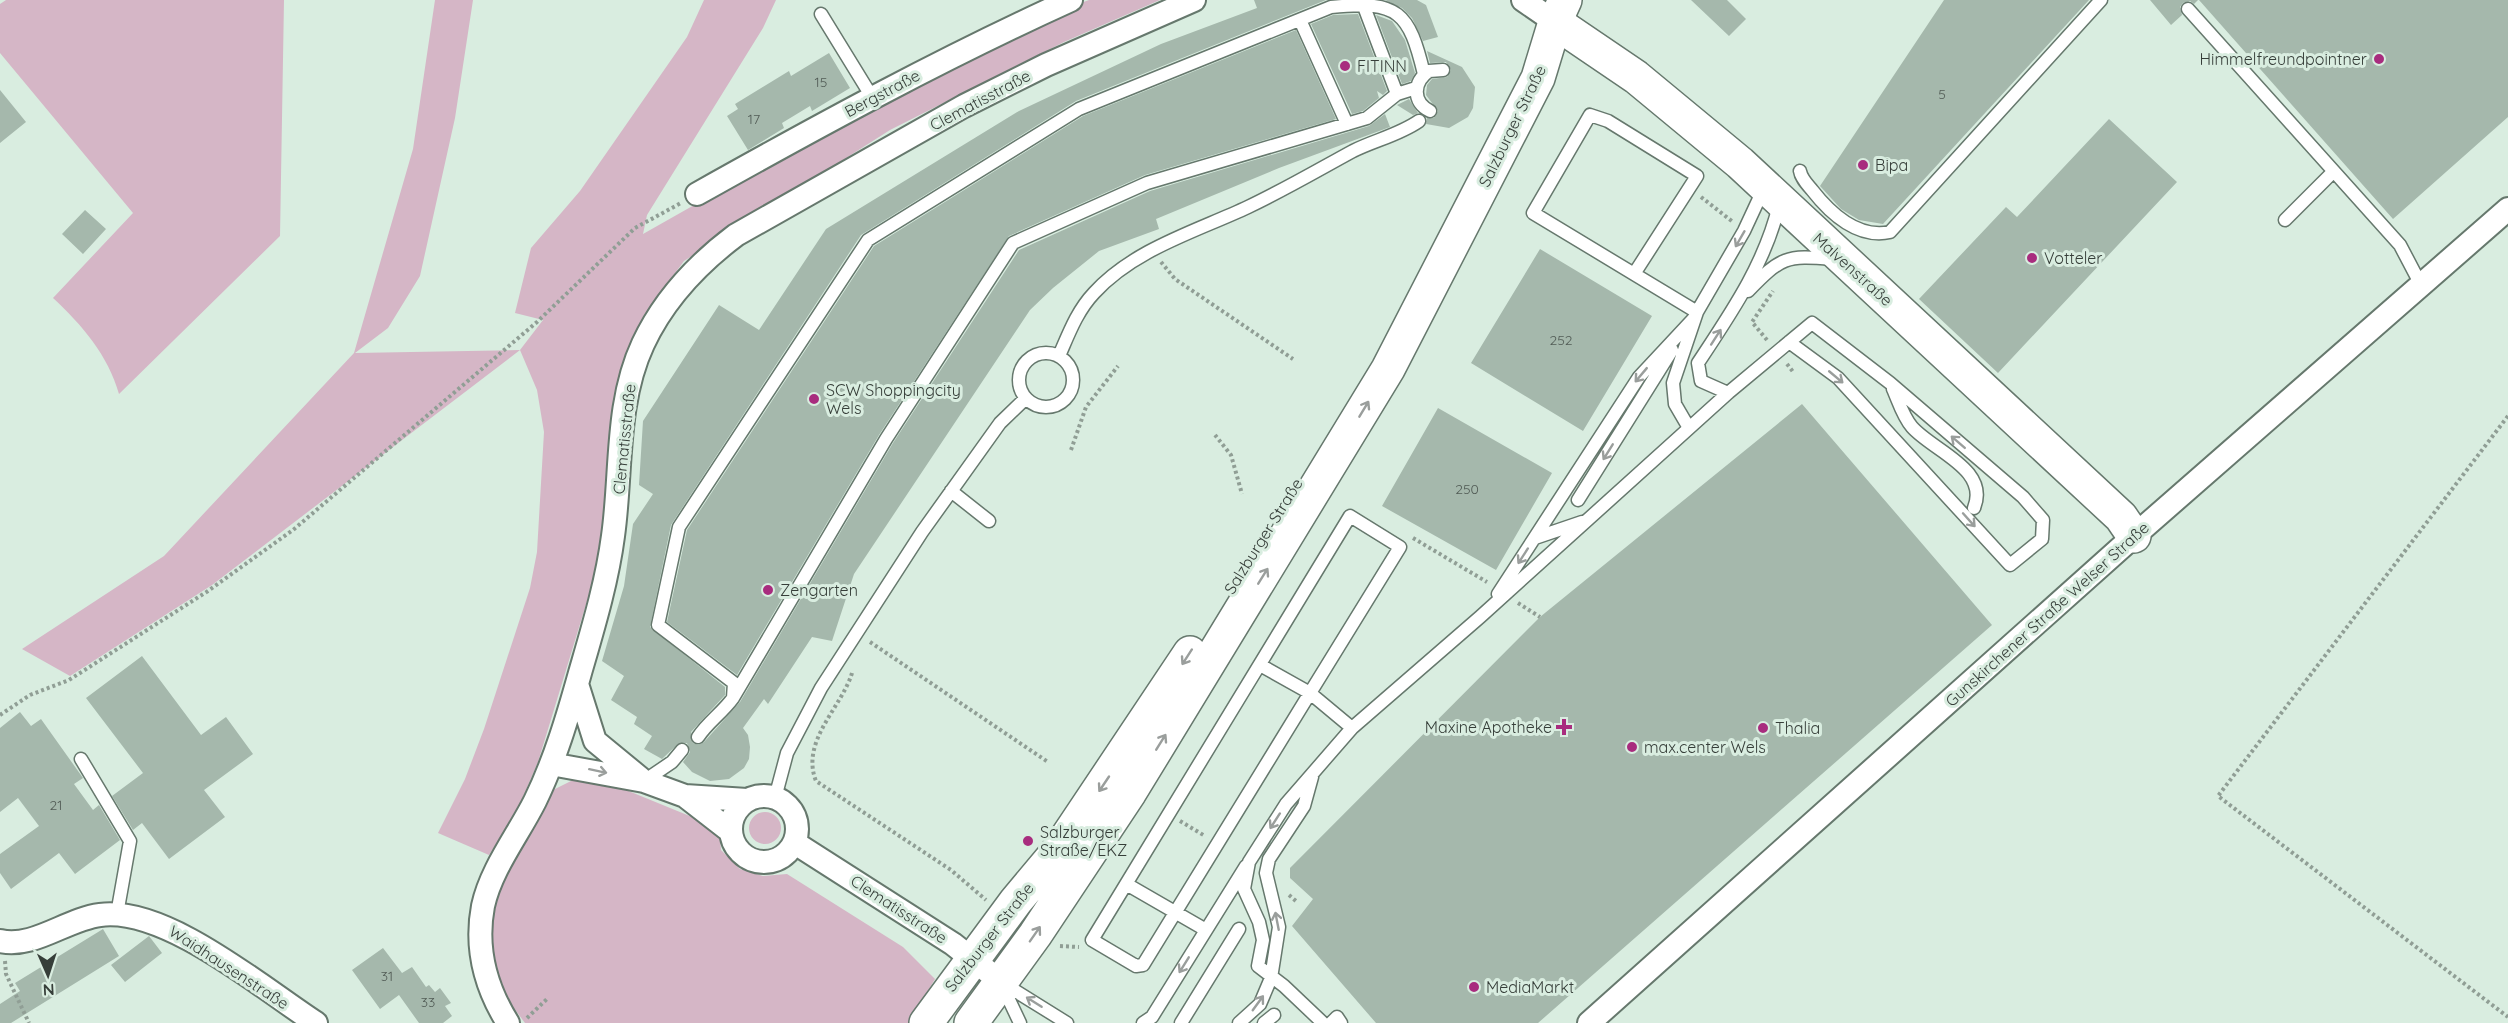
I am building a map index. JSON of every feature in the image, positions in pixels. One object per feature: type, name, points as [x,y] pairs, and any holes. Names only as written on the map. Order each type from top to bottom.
[{"type":"main road","name":"Malvenstraße","points":[[1560,11],[1773,194],[2121,518],[2134,536]]},
{"type":"main road","name":"Salzburger Straße","points":[[926,1023],[971,959],[1057,852],[1192,650],[1299,477],[1385,330],[1515,72],[1560,11]]},
{"type":"main road","name":"Salzburger Straße","points":[[971,1023],[1035,935],[1130,792],[1388,369],[1538,78],[1560,11]]},
{"type":"street","name":"Bergstraße","points":[[697,194],[872,97],[1001,32],[1071,0]]},
{"type":"street","name":"Clematisstraße","points":[[508,1023],[490,988],[482,961],[480,932],[483,905],[493,877],[536,800],[560,742],[603,590],[613,538],[623,416],[630,378],[642,345],[662,309],[685,279],[709,256],[736,236],[964,106],[1046,65],[1194,0]]},
{"type":"street","points":[[1523,0],[1560,11]]},
{"type":"street","name":"Gunskirchener Straße Welser Straße","points":[[1589,1023],[2134,536],[2508,209]]},
{"type":"street","points":[[577,684],[595,741],[644,781]]},
{"type":"street","points":[[560,742],[595,741]]},
{"type":"street","points":[[551,764],[644,781],[686,796],[747,800],[761,796],[775,798],[787,805],[795,816],[797,829],[795,843],[785,855],[771,862],[756,861],[745,856],[736,848],[730,831],[732,819],[738,808],[747,800]]},
{"type":"street","points":[[686,796],[730,831]]},
{"type":"street","name":"Clematisstraße","points":[[795,843],[953,944],[1000,981]]},
{"type":"street","name":"Waidhausenstraße","points":[[2,942],[27,940],[78,920],[117,914],[156,922],[190,939],[316,1023]]},
{"type":"lane","points":[[1800,171],[1814,192],[1838,220],[1871,233],[1890,232],[2100,0]]},
{"type":"lane","points":[[1363,4],[1396,94]]},
{"type":"lane","points":[[733,698],[734,682],[658,625],[679,527],[868,240],[1079,109],[1331,7],[1363,4],[1390,9],[1406,19],[1417,46],[1424,74]]},
{"type":"lane","points":[[2188,9],[2400,245],[2421,285]]},
{"type":"lane","points":[[821,14],[872,97]]},
{"type":"lane","points":[[1300,20],[1347,124]]},
{"type":"lane","points":[[1430,111],[1419,103],[1416,88],[1424,74],[1436,69],[1443,70]]},
{"type":"lane","points":[[698,737],[705,726],[722,713],[733,698],[886,439],[1013,243],[1147,183],[1367,118],[1396,94],[1416,88]]},
{"type":"lane","points":[[1634,274],[1697,176],[1608,121],[1590,114],[1533,213],[1634,274],[1696,315]]},
{"type":"lane","points":[[1059,356],[1076,316],[1095,292],[1124,267],[1151,251],[1282,190],[1353,151],[1407,129],[1419,121]]},
{"type":"lane","points":[[2285,220],[2333,172]]},
{"type":"lane","points":[[1728,393],[1701,381],[1697,371],[1698,363],[1739,300],[1772,236],[1773,194]]},
{"type":"lane","points":[[1503,592],[1535,538],[1639,377],[1696,315],[1744,231],[1773,194]]},
{"type":"lane","points":[[1739,300],[1770,269],[1795,256],[1844,260]]},
{"type":"lane","points":[[1689,428],[1675,404],[1673,383],[1696,315]]},
{"type":"lane","points":[[1143,1023],[1152,1017],[1286,804],[1352,728],[1480,617],[1503,592],[1728,393],[1789,342],[1812,323],[1890,383],[2022,496],[2043,520],[2042,538],[2010,565],[1838,378],[1789,342]]},
{"type":"lane","points":[[1578,500],[1683,331]]},
{"type":"lane","points":[[1042,353],[1059,356],[1066,362],[1073,378],[1068,396],[1055,405],[1039,406],[1026,398],[1019,383],[1022,367],[1034,355],[1042,353]]},
{"type":"lane","points":[[1890,383],[1911,426],[1974,477],[1979,496],[1974,508]]},
{"type":"lane","points":[[775,798],[788,753],[821,688],[951,491],[1000,423],[1026,398]]},
{"type":"lane","points":[[951,491],[989,521]]},
{"type":"lane","points":[[1350,516],[1400,547],[1310,693],[1140,967],[1092,940],[1128,885],[1350,516]]},
{"type":"lane","points":[[1535,538],[1588,519]]},
{"type":"lane","points":[[1260,665],[1310,693],[1352,728]]},
{"type":"lane","points":[[644,781],[672,762],[682,750]]},
{"type":"lane","points":[[81,759],[130,841],[117,914]]},
{"type":"lane","points":[[1239,1023],[1260,1004],[1271,978],[1279,927],[1266,873],[1269,859],[1304,806],[1312,776]]},
{"type":"lane","points":[[1248,862],[1245,889],[1259,921],[1263,940],[1258,966],[1284,986],[1323,1023]]},
{"type":"lane","points":[[1128,885],[1206,930]]},
{"type":"lane","points":[[1181,1023],[1239,929]]},
{"type":"lane","points":[[1000,981],[1020,1023]]},
{"type":"lane","points":[[1000,981],[1067,1023]]},
{"type":"lane","points":[[1331,1023],[1337,1017],[1341,1023]]},
{"type":"path","points":[[0,715],[30,695],[69,680],[259,556],[293,530],[499,355],[635,228],[697,194]]},
{"type":"path","points":[[1151,251],[1175,279],[1293,358]]},
{"type":"path","points":[[1071,450],[1086,407],[1118,366]]},
{"type":"path","points":[[2508,416],[2218,796],[2508,1017]]},
{"type":"path","points":[[1215,435],[1231,455],[1242,494]]},
{"type":"path","points":[[1404,532],[1540,617]]},
{"type":"path","points":[[862,646],[866,639],[1048,762]]},
{"type":"path","points":[[855,662],[849,682],[825,721],[818,738],[813,774],[816,781],[951,870],[1005,916]]},
{"type":"path","points":[[1035,935],[1052,946],[1084,948],[1092,940]]},
{"type":"path","points":[[2,942],[6,975],[29,1023]]},
{"type":"path","points":[[522,1023],[548,998]]},
{"type":"shaded area","points":[[6,0],[284,0],[280,236],[119,394],[108,366],[93,342],[53,298],[133,213],[0,53],[0,4]]},
{"type":"shaded area","points":[[435,0],[473,0],[455,118],[420,276],[388,328],[355,353],[520,350],[212,585],[70,676],[22,649],[164,556],[354,353],[413,149]]},
{"type":"shaded area","points":[[704,0],[776,0],[763,28],[647,215],[643,234],[901,88],[1059,11],[1089,0],[1160,0],[1064,42],[890,130],[684,261],[644,315],[623,364],[615,401],[604,527],[591,588],[538,762],[517,811],[489,855],[438,833],[465,779],[484,729],[530,588],[537,552],[544,432],[537,390],[520,350],[543,320],[515,313],[531,248],[580,191],[687,37]]},
{"type":"shaded area","points":[[577,778],[609,783],[719,828],[721,850],[740,869],[763,876],[787,874],[903,947],[935,979],[909,1023],[525,1023],[501,991],[489,927],[501,881],[553,790]]},
{"type":"shaded area","points":[[765,812],[776,817],[781,828],[776,839],[765,844],[754,839],[749,828],[754,817]]},
{"type":"building","points":[[1254,0],[1326,0],[1076,101],[861,235],[671,525],[650,627],[725,687],[725,695],[691,732],[693,743],[698,745],[704,742],[740,702],[893,443],[1019,250],[1150,191],[1369,126],[1385,114],[1390,127],[1279,168],[1156,219],[1159,229],[1099,251],[1053,288],[1030,310],[854,574],[832,641],[812,637],[768,704],[764,699],[743,728],[748,735],[750,747],[749,759],[744,768],[729,779],[710,781],[692,772],[683,762],[690,752],[687,743],[679,743],[662,759],[644,749],[652,736],[634,724],[637,717],[611,700],[624,676],[602,661],[624,586],[633,524],[653,494],[639,485],[643,421],[719,305],[759,330],[826,229],[1019,111],[1161,44],[1257,8]]},
{"type":"building","points":[[1385,0],[1417,0],[1426,5],[1438,37],[1423,41],[1412,18],[1402,8]]},
{"type":"building","points":[[1691,0],[1727,0],[1746,19],[1729,36]]},
{"type":"building","points":[[1944,0],[2089,0],[1883,224],[1859,220],[1841,209],[1820,186]]},
{"type":"building","name":"Himmelfreundpointner","points":[[2150,0],[2198,0],[2194,4],[2190,1],[2183,3],[2180,7],[2182,15],[2171,25]]},
{"type":"building","name":"Himmelfreundpointner","points":[[2199,0],[2508,0],[2508,117],[2393,219]]},
{"type":"building","points":[[1358,14],[1387,91],[1383,95],[1377,91],[1379,98],[1363,111],[1352,114],[1311,24],[1333,15]]},
{"type":"building","points":[[1376,15],[1392,21],[1405,40],[1415,73],[1411,81],[1402,84]]},
{"type":"building","points":[[1296,30],[1336,119],[1145,175],[1009,236],[879,435],[737,675],[667,622],[687,530],[874,246],[1083,116]]},
{"type":"building","points":[[1427,51],[1462,67],[1475,87],[1473,108],[1468,117],[1449,128],[1426,124],[1427,118],[1434,118],[1438,111],[1426,95],[1427,85],[1432,79],[1447,77],[1451,70],[1446,62],[1430,63]]},
{"type":"building","points":[[829,53],[850,88],[812,111],[810,106],[782,123],[784,128],[748,150],[727,116],[738,109],[735,104],[789,71],[791,76]]},
{"type":"building","points":[[0,90],[26,122],[0,143]]},
{"type":"building","points":[[1409,99],[1418,113],[1413,115],[1397,105]]},
{"type":"building","name":"Votteler","points":[[2109,119],[2177,182],[1998,373],[1919,299],[2006,207],[2017,217]]},
{"type":"building","points":[[85,210],[106,229],[83,254],[62,234]]},
{"type":"building","points":[[1540,249],[1652,316],[1583,431],[1471,363]]},
{"type":"building","name":"max.center Wels","points":[[1802,404],[1992,625],[1538,1023],[1376,1023],[1292,926],[1313,899],[1290,878],[1290,868],[1540,617]]},
{"type":"building","points":[[1438,408],[1552,473],[1496,570],[1382,506]]},
{"type":"building","points":[[142,656],[201,735],[226,717],[253,754],[204,790],[225,817],[169,859],[142,823],[133,830],[112,796],[143,773],[86,698]]},
{"type":"building","points":[[20,712],[31,726],[41,719],[83,778],[74,784],[93,810],[99,805],[120,840],[75,874],[59,853],[11,889],[0,873],[0,854],[39,826],[18,798],[0,812],[0,728]]},
{"type":"building","points":[[103,929],[119,956],[11,1023],[0,1023],[0,1004],[20,991],[15,983]]},
{"type":"building","points":[[149,936],[162,953],[125,982],[111,965]]},
{"type":"building","points":[[383,948],[402,973],[412,967],[426,987],[429,985],[435,992],[440,988],[451,1003],[445,1006],[452,1016],[443,1023],[419,1023],[399,995],[380,1009],[352,970]]},
{"type":"place","name":"Himmelfreundpointner","points":[[2379,59]]},
{"type":"place","name":"FITINN","points":[[1345,66]]},
{"type":"place","name":"Bipa","points":[[1863,165]]},
{"type":"place","name":"Votteler","points":[[2032,258]]},
{"type":"place","name":"SCW Shoppingcity Wels","points":[[814,399]]},
{"type":"place","name":"Zengarten","points":[[768,590]]},
{"type":"place","name":"Maxine Apotheke","points":[[1564,727]]},
{"type":"place","name":"Thalia","points":[[1763,728]]},
{"type":"place","name":"max.center Wels","points":[[1632,747]]},
{"type":"place","name":"Salzburger Straße/EKZ","points":[[1028,841]]},
{"type":"place","name":"MediaMarkt","points":[[1474,987]]}]
